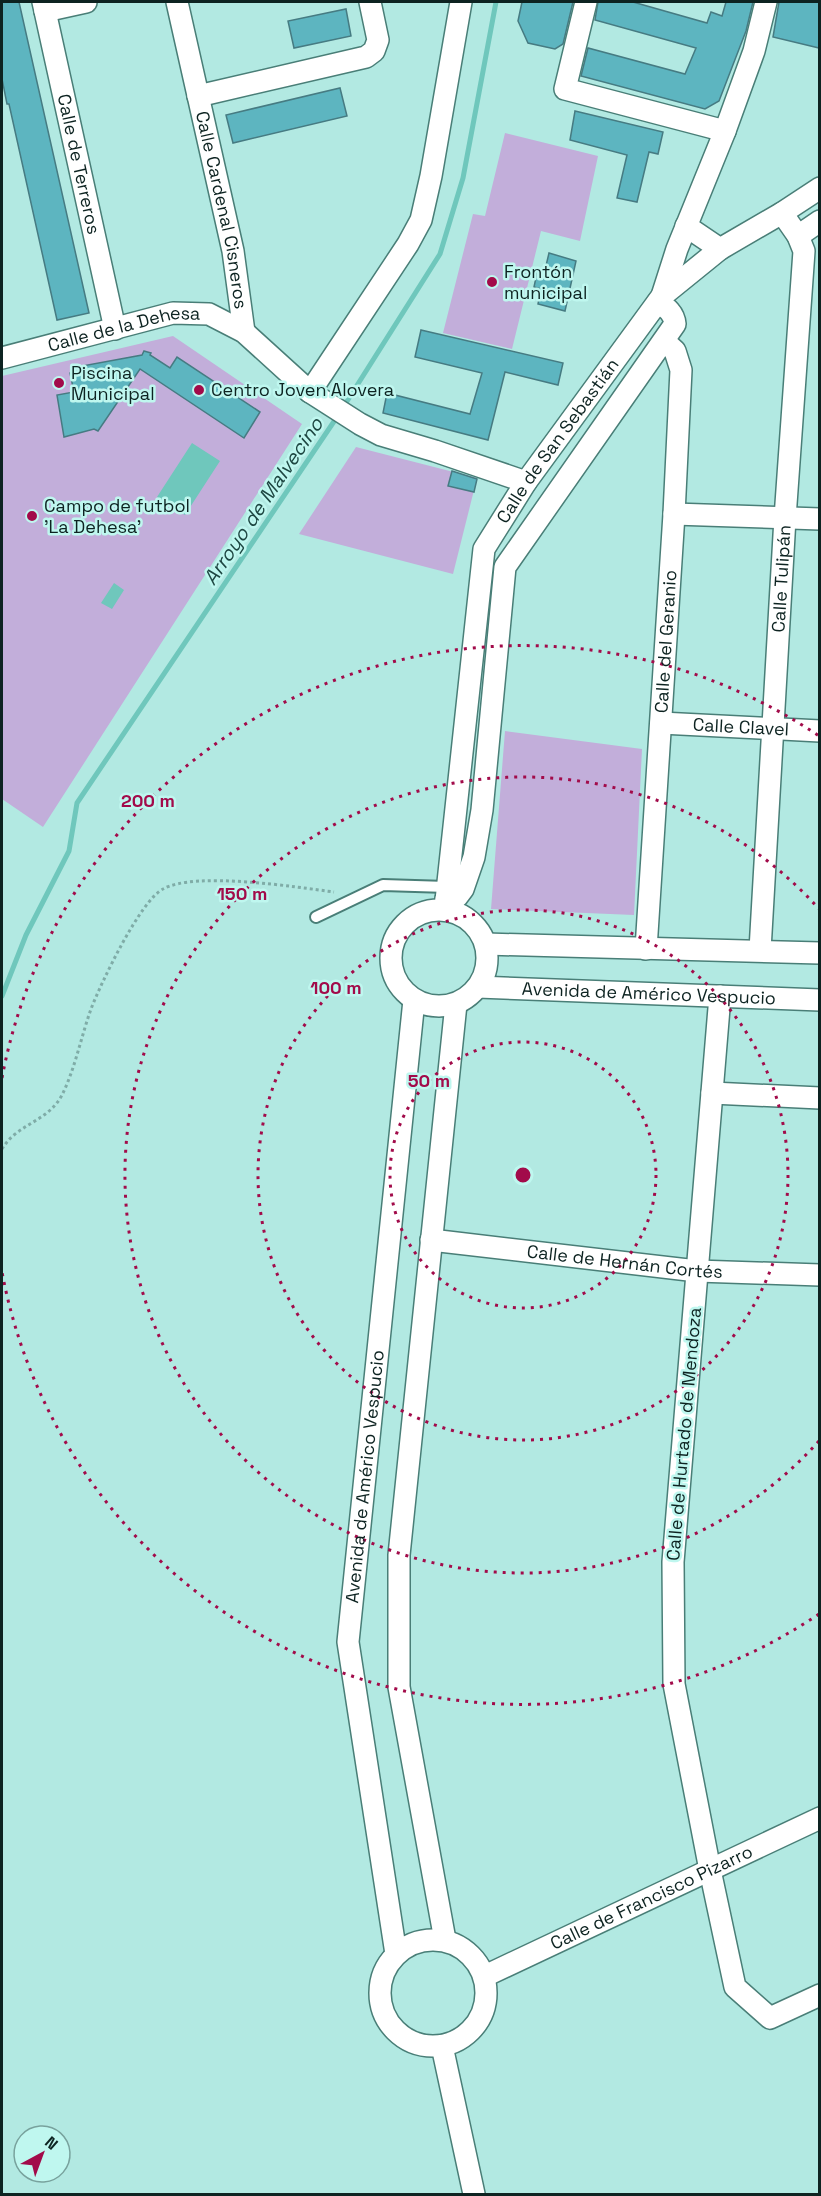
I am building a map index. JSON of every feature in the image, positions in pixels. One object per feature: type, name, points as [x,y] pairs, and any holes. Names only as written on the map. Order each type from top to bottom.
[{"type":"street","points":[[44,6],[86,2]]},
{"type":"street","name":"Calle Cardenal Cisneros","points":[[177,2],[233,251],[244,332],[317,397],[360,424],[381,435],[435,450],[526,482]]},
{"type":"street","points":[[198,96],[366,57],[374,51],[378,40],[370,2]]},
{"type":"street","points":[[317,397],[421,220],[431,176],[461,2]]},
{"type":"street","points":[[586,2],[565,89],[725,130]]},
{"type":"street","name":"Calle de San Sebastián","points":[[446,899],[484,549],[526,482],[660,299],[754,51],[766,2]]},
{"type":"street","name":"Calle de Terreros","points":[[44,6],[115,329]]},
{"type":"street","points":[[446,899],[458,914],[480,931],[486,944],[488,966],[478,987],[468,997],[456,1004],[442,1007],[427,1005],[414,999],[403,990],[395,978],[391,964],[392,949],[396,935],[405,924],[446,899],[457,897],[463,889],[474,857],[482,810],[505,567],[675,324],[674,317],[660,299],[720,249],[782,213],[819,188]]},
{"type":"street","name":"Calle Tulipán","points":[[760,951],[785,518],[804,251],[798,236],[782,213]]},
{"type":"street","points":[[798,236],[819,221]]},
{"type":"street","points":[[686,226],[720,249]]},
{"type":"street","name":"Calle de la Dehesa","points":[[2,358],[173,313],[209,315],[244,332]]},
{"type":"street","name":"Calle del Geranio","points":[[646,949],[681,370],[675,351],[664,341]]},
{"type":"street","points":[[674,514],[819,519]]},
{"type":"street","name":"Calle Clavel","points":[[661,723],[819,731]]},
{"type":"street","points":[[486,944],[819,953]]},
{"type":"street","name":"Avenida de Américo Vespucio","points":[[478,987],[819,1000]]},
{"type":"street","name":"Calle de Hurtado de Mendoza","points":[[720,996],[673,1562],[674,1684],[735,1987],[770,2018],[819,1995]]},
{"type":"street","name":"Avenida de Américo Vespucio","points":[[396,1954],[348,1642],[414,999]]},
{"type":"street","points":[[445,1940],[399,1687],[399,1555],[456,1004]]},
{"type":"street","points":[[712,1093],[819,1098]]},
{"type":"street","name":"Calle de Hernán Cortés","points":[[431,1240],[697,1271],[819,1275]]},
{"type":"street","name":"Calle de Francisco Pizarro","points":[[485,1976],[819,1818]]},
{"type":"street","points":[[426,1939],[445,1940],[462,1947],[476,1960],[485,1976],[487,1995],[484,2013],[474,2028],[459,2040],[442,2046],[425,2046],[409,2041],[395,2031],[385,2016],[380,2000],[380,1983],[386,1967],[396,1954],[410,1944],[426,1939]]},
{"type":"street","points":[[442,2046],[474,2194]]},
{"type":"lane","points":[[316,917],[383,885],[446,899]]},
{"type":"path","points":[[2,1149],[13,1136],[52,1111],[62,1095],[92,1008],[110,968],[141,912],[162,889],[190,882],[244,882],[363,895]]},
{"type":"shaded area","points":[[505,133],[598,156],[580,241],[541,231],[512,349],[443,333],[473,214],[485,216]]},
{"type":"shaded area","points":[[173,336],[302,424],[43,827],[2,799],[2,376]]},
{"type":"shaded area","points":[[192,443],[220,461],[185,515],[157,497]]},
{"type":"shaded area","points":[[356,447],[477,478],[453,574],[299,534]]},
{"type":"shaded area","points":[[114,583],[124,590],[112,609],[101,603]]},
{"type":"shaded area","points":[[505,731],[642,749],[634,915],[491,909]]},
{"type":"building","points":[[2,2],[19,2],[89,313],[57,320],[2,79]]},
{"type":"building","points":[[522,2],[573,2],[563,44],[555,49],[528,43],[518,21]]},
{"type":"building","points":[[598,2],[633,2],[707,23],[711,12],[722,16],[726,2],[753,2],[746,31],[719,101],[705,109],[581,76],[588,48],[685,74],[696,48],[595,20]]},
{"type":"building","points":[[779,2],[819,2],[819,48],[773,37]]},
{"type":"building","points":[[346,9],[351,36],[294,48],[288,21]]},
{"type":"building","points":[[340,88],[347,116],[233,143],[226,115]]},
{"type":"building","points":[[575,111],[663,132],[658,154],[649,152],[637,202],[617,198],[627,155],[570,140]]},
{"type":"building","points":[[549,253],[576,261],[565,311],[538,304],[541,289],[534,287],[538,268],[545,270]]},
{"type":"building","points":[[421,330],[563,363],[558,385],[505,372],[488,440],[383,413],[387,393],[470,414],[482,373],[415,357]]},
{"type":"building","points":[[144,351],[151,353],[150,355],[170,368],[177,357],[260,412],[244,438],[140,369],[98,431],[94,429],[64,437],[57,395],[74,392],[70,373],[83,370],[82,366],[142,355]]},
{"type":"building","points":[[452,471],[477,479],[474,492],[448,486]]},
{"type":"waterway","name":"Arroyo de Malvecino","points":[[344,406],[440,254],[463,178],[496,2]]},
{"type":"waterway","name":"Arroyo de Malvecino","points":[[2,996],[26,935],[69,851],[77,803],[339,414]]},
{"type":"place","name":"Frontón municipal","points":[[492,282]]},
{"type":"place","name":"Piscina Municipal","points":[[59,383]]},
{"type":"place","name":"Centro Joven Alovera","points":[[199,390]]},
{"type":"place","name":"Campo de futbol 'La Dehesa'","points":[[32,516]]}]
